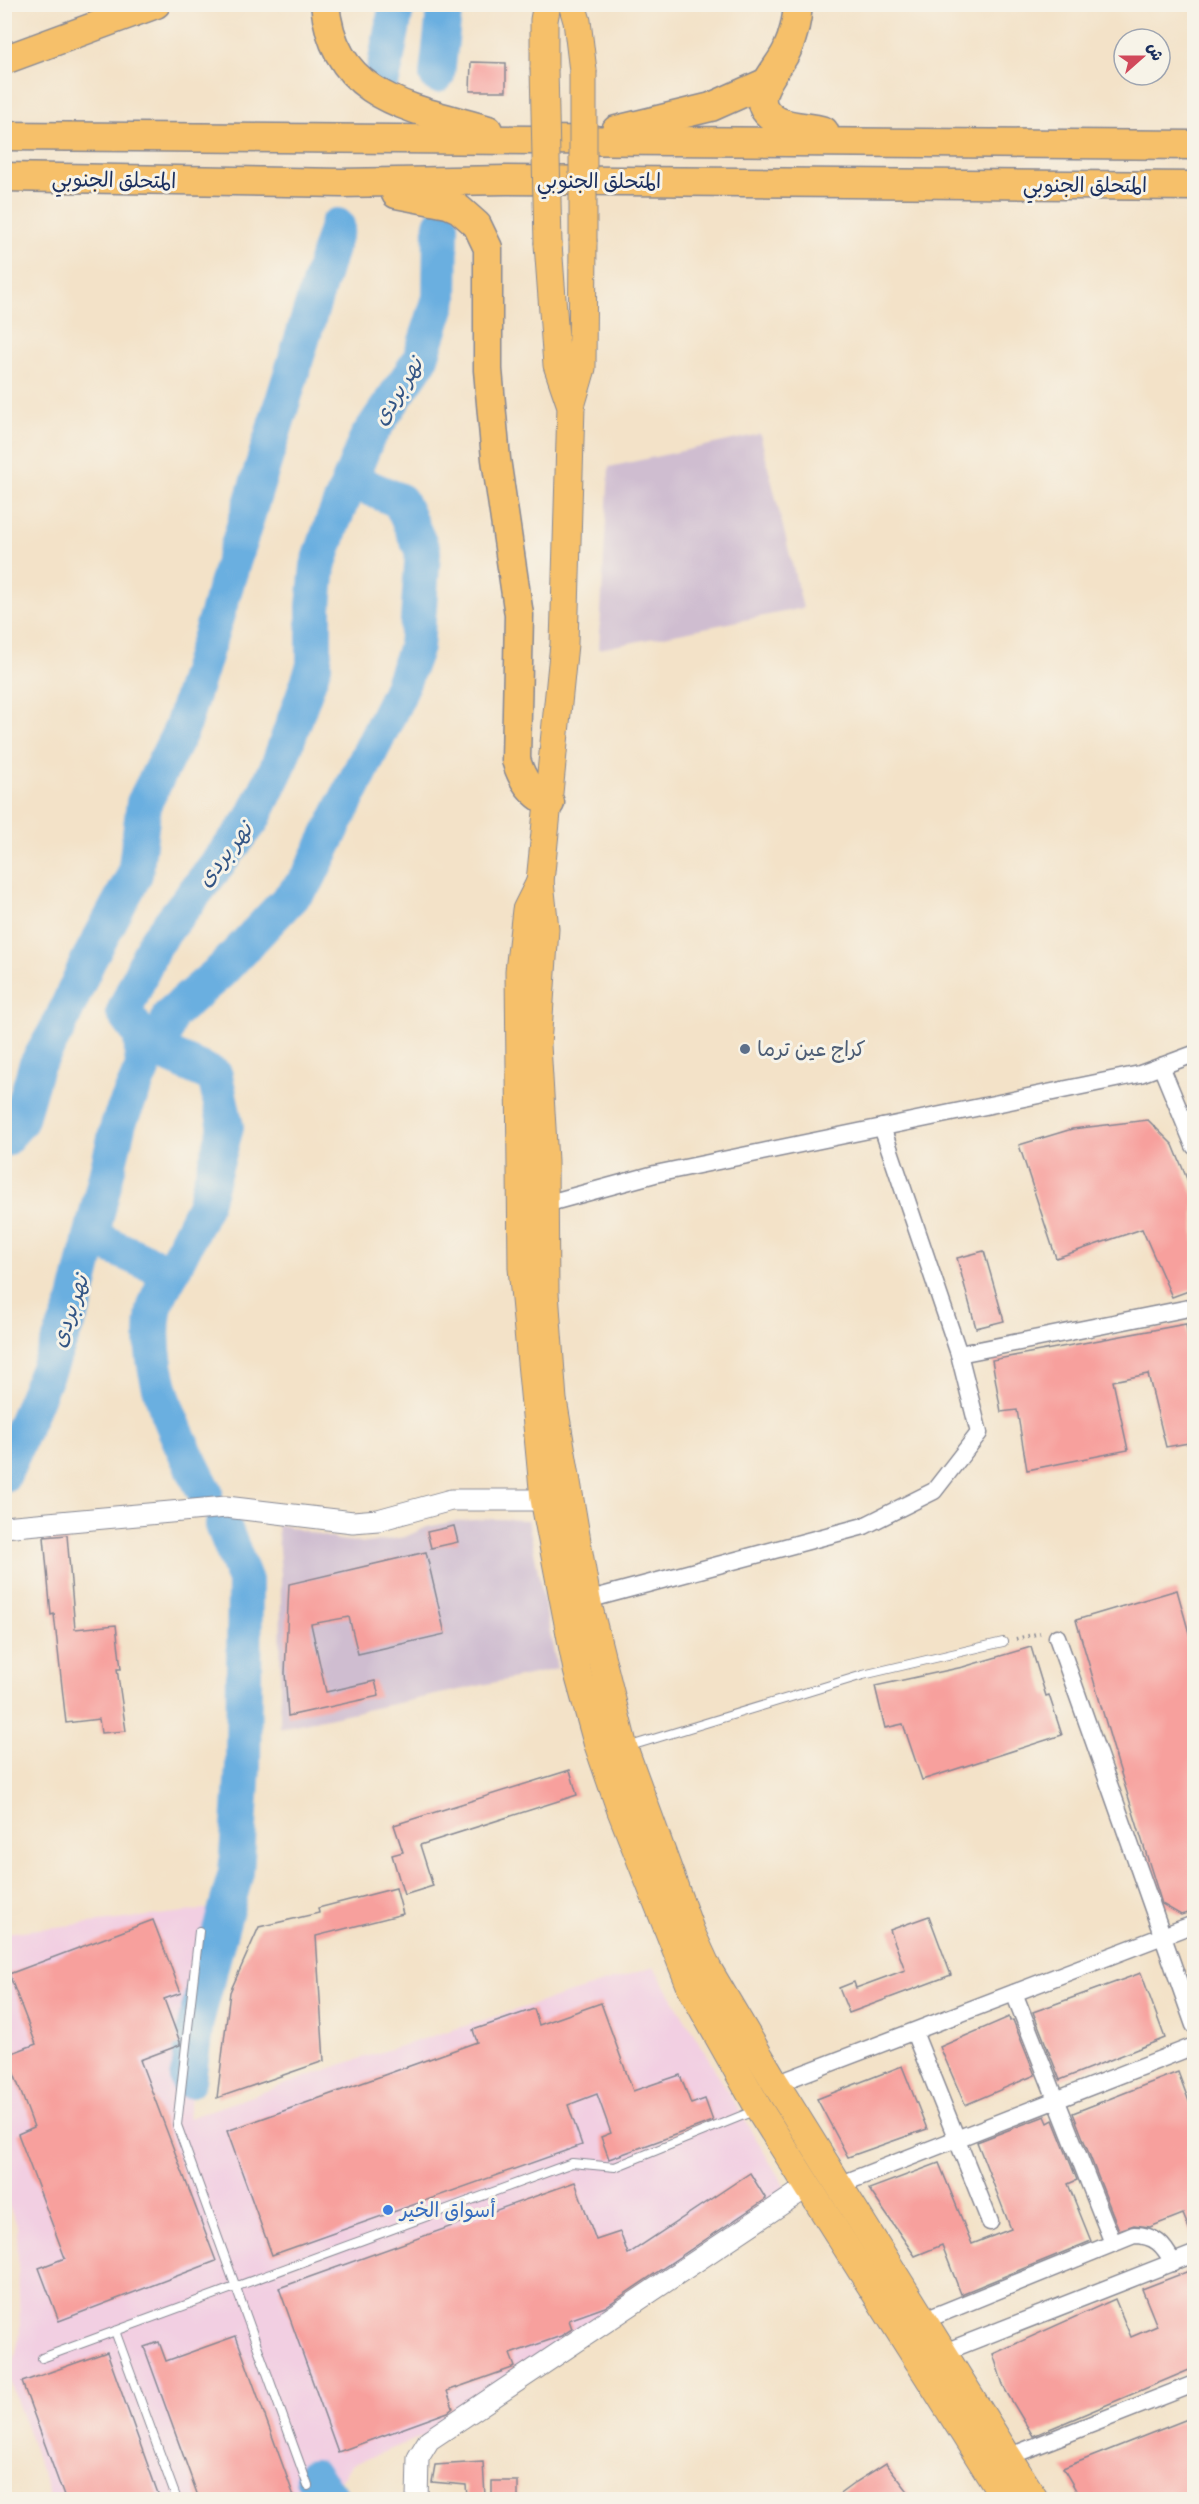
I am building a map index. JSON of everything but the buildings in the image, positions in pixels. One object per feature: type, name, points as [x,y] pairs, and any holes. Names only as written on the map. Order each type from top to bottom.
[{"type":"highway","points":[[4,60],[156,4]]},
{"type":"highway","points":[[325,4],[327,28],[339,56],[357,80],[382,97],[411,108],[525,140]]},
{"type":"highway","points":[[564,141],[686,114],[738,96],[765,83],[786,52],[796,26],[798,4]]},
{"type":"highway","points":[[765,83],[764,104],[777,120],[819,129],[858,144]]},
{"type":"highway","name":"المتحلق الجنوبي","points":[[4,136],[1194,145]]},
{"type":"highway","name":"المتحلق الجنوبي","points":[[4,177],[341,183],[506,180],[1194,186]]},
{"type":"highway","points":[[341,183],[448,204],[469,216],[486,242],[489,260],[486,322],[491,408],[519,615],[516,760],[524,781],[531,790],[550,803]]},
{"type":"main road","points":[[547,4],[543,20],[548,244],[557,365],[571,406]]},
{"type":"main road","points":[[572,4],[577,21],[583,71],[582,368],[571,406],[564,633],[550,803],[540,882],[545,929],[537,1045],[533,1207],[544,1265],[553,1400],[556,1500],[577,1670],[621,1811],[686,1978],[759,2109],[1006,2499]]},
{"type":"main road","points":[[556,1500],[587,1600],[624,1748],[691,1932],[708,1969],[776,2084],[1035,2499]]},
{"type":"street","points":[[533,1207],[656,1174],[1140,1074],[1194,1054]]},
{"type":"street","points":[[1161,1066],[1194,1146]]},
{"type":"street","points":[[587,1600],[864,1526],[934,1491],[979,1433],[959,1354],[882,1127]]},
{"type":"street","points":[[959,1354],[1194,1307]]},
{"type":"street","points":[[4,1527],[226,1507],[271,1510],[353,1522],[378,1520],[451,1500],[556,1500]]},
{"type":"street","points":[[1057,1637],[1194,2025]]},
{"type":"street","points":[[776,2084],[1194,1924]]},
{"type":"street","points":[[1014,1993],[1113,2243]]},
{"type":"street","points":[[914,2032],[990,2222]]},
{"type":"street","points":[[839,2184],[1194,2046]]},
{"type":"street","points":[[417,2499],[418,2458],[429,2440],[807,2187]]},
{"type":"street","points":[[925,2320],[1134,2235],[1154,2238],[1161,2242],[1173,2263]]},
{"type":"street","points":[[915,2358],[945,2352],[1194,2254]]},
{"type":"street","points":[[985,2466],[1194,2384]]},
{"type":"lane","points":[[624,1748],[863,1675],[1003,1642]]},
{"type":"lane","points":[[199,1930],[177,2125],[308,2486]]},
{"type":"lane","points":[[42,2358],[572,2163],[615,2167],[759,2109]]},
{"type":"lane","points":[[115,2331],[177,2499]]},
{"type":"path","points":[[1003,1642],[1044,1632],[1057,1637]]},
{"type":"shaded area","points":[[760,434],[803,608],[599,649],[609,467]]},
{"type":"shaded area","points":[[528,1520],[557,1669],[280,1728],[281,1575],[277,1524],[339,1540],[367,1543],[405,1537],[427,1527],[456,1521]]},
{"type":"shaded area","name":"أسواق الخير","points":[[218,1908],[188,2118],[343,2064],[654,1967],[789,2194],[424,2436],[351,2465],[327,2499],[51,2499],[10,2381],[20,2334],[17,2225],[4,2195],[4,1933]]},
{"type":"waterway","name":"نهر بردى","points":[[383,76],[397,4]]},
{"type":"waterway","points":[[437,75],[445,4]]},
{"type":"waterway","name":"نهر بردى","points":[[4,1474],[75,1304],[119,1122],[143,1067],[141,1035],[124,1012],[154,944],[252,820],[278,766],[314,666],[314,606],[318,566],[332,524],[367,438],[420,360],[440,298],[441,225]]},
{"type":"waterway","name":"نهر بردى","points":[[4,1139],[20,1121],[36,1066],[59,1026],[88,961],[135,874],[144,803],[181,730],[337,226]]},
{"type":"waterway","points":[[91,1237],[171,1273],[204,1206],[226,1127],[215,1076],[159,1051],[170,1015],[221,971],[307,880],[398,695],[416,647],[423,552],[400,501],[350,480]]},
{"type":"waterway","points":[[171,1273],[155,1306],[152,1334],[154,1358],[165,1404],[205,1492]]},
{"type":"waterway","points":[[188,2080],[196,2021],[236,1872],[243,1766],[245,1581],[223,1525]]},
{"type":"waterway","points":[[313,2477],[333,2500]]},
{"type":"place","name":"كراج عين ترما","points":[[745,1049]]},
{"type":"place","name":"أسواق الخير","points":[[388,2210]]}]
